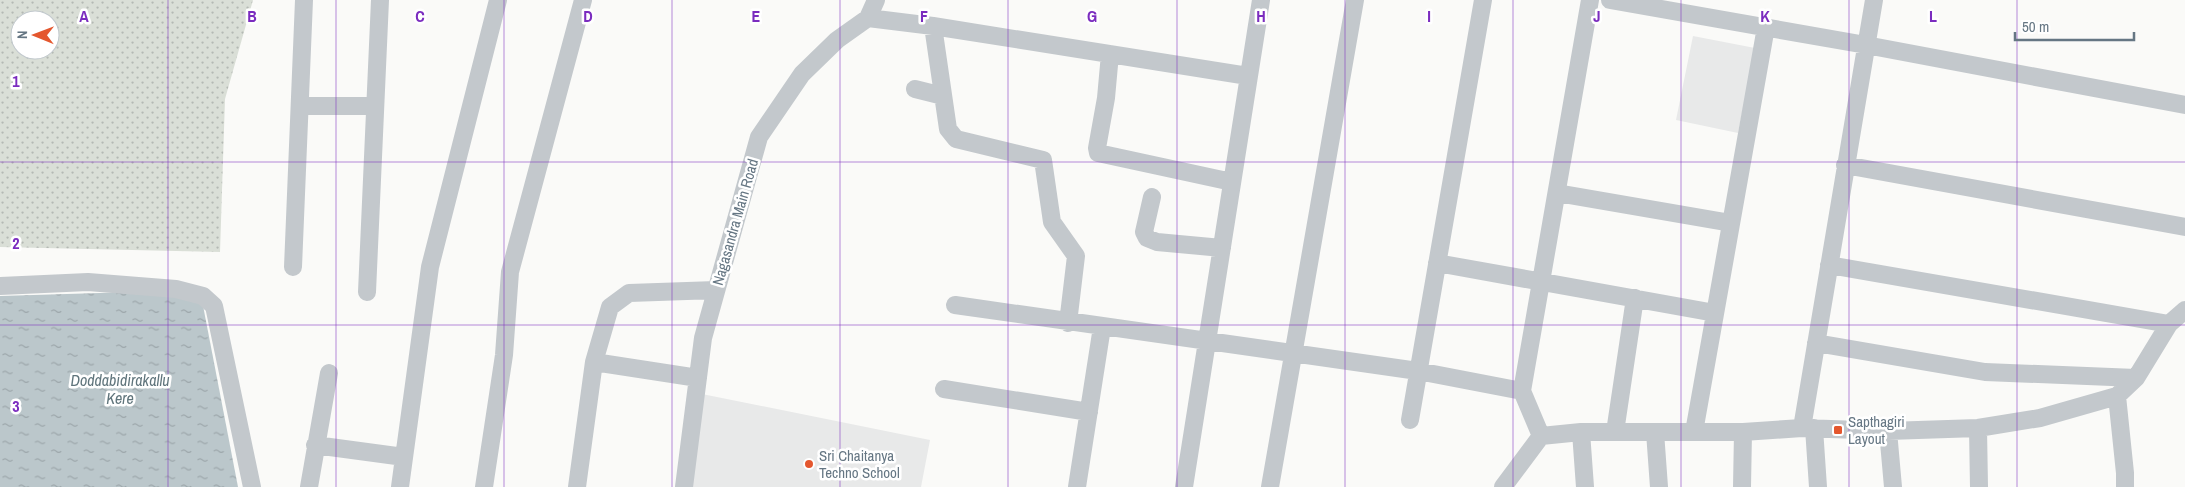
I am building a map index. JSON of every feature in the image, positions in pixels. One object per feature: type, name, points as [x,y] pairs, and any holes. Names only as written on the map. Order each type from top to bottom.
[{"type":"street","points":[[293,267],[304,0]]},
{"type":"street","points":[[367,292],[380,0]]},
{"type":"street","points":[[400,487],[430,267],[498,0]]},
{"type":"street","points":[[484,487],[504,355],[510,272],[583,0]]},
{"type":"street","points":[[876,0],[868,18],[932,26],[1248,76]]},
{"type":"street","points":[[1184,487],[1261,0]]},
{"type":"street","points":[[1270,487],[1355,0]]},
{"type":"street","points":[[1410,420],[1483,0]]},
{"type":"street","points":[[1541,436],[1522,391],[1590,0]]},
{"type":"street","points":[[1610,0],[1866,45],[2185,105]]},
{"type":"street","points":[[1818,487],[1808,428],[1816,343],[1874,0]]},
{"type":"street","name":"Nagasandra Main Road","points":[[684,487],[703,338],[759,137],[802,74],[837,40],[868,18]]},
{"type":"street","points":[[932,26],[948,129],[956,139],[1043,160],[1052,222],[1076,256],[1068,323]]},
{"type":"street","points":[[1694,432],[1766,27]]},
{"type":"street","points":[[1110,54],[1106,98],[1097,148],[1098,153],[1232,182]]},
{"type":"street","points":[[915,89],[943,96]]},
{"type":"street","points":[[300,106],[375,106]]},
{"type":"street","points":[[1845,165],[2185,227]]},
{"type":"street","points":[[1557,193],[1731,223]]},
{"type":"street","points":[[1152,197],[1144,232],[1147,238],[1157,242],[1222,248]]},
{"type":"street","points":[[1437,263],[1715,313]]},
{"type":"street","points":[[1830,265],[2169,324]]},
{"type":"street","points":[[0,286],[88,282],[176,289],[203,296],[214,306],[252,487]]},
{"type":"street","points":[[577,487],[594,362],[610,307],[629,293],[716,290]]},
{"type":"street","points":[[1614,432],[1635,298]]},
{"type":"street","points":[[955,306],[1418,371],[1522,391]]},
{"type":"street","points":[[1503,487],[1541,436],[1581,432],[1743,432],[1808,428],[1888,431],[1978,428],[2040,418],[2116,396],[2136,378],[2169,324],[2185,310]]},
{"type":"street","points":[[1078,487],[1102,328]]},
{"type":"street","points":[[1816,343],[1986,372],[2136,378]]},
{"type":"street","points":[[594,362],[698,378]]},
{"type":"street","points":[[309,487],[329,374]]},
{"type":"street","points":[[944,389],[1089,412]]},
{"type":"street","points":[[2116,396],[2125,487]]},
{"type":"street","points":[[1978,428],[1979,487]]},
{"type":"street","points":[[1888,431],[1893,487]]},
{"type":"street","points":[[1581,432],[1584,487]]},
{"type":"street","points":[[1655,432],[1659,487]]},
{"type":"street","points":[[1742,487],[1743,432]]},
{"type":"street","points":[[315,446],[404,457]]},
{"type":"shaded area","points":[[0,0],[253,0],[225,99],[220,252],[0,247]]},
{"type":"shaded area","points":[[1693,36],[1755,48],[1738,133],[1676,120]]},
{"type":"shaded area","name":"Sri Chaitanya Techno School","points":[[702,394],[930,440],[921,487],[690,487]]},
{"type":"water","name":"Doddabidirakallu Kere","points":[[200,290],[238,487],[0,487],[0,296]]},
{"type":"place","name":"Sapthagiri Layout","points":[[1838,430]]},
{"type":"place","name":"Sri Chaitanya Techno School","points":[[809,464]]}]
